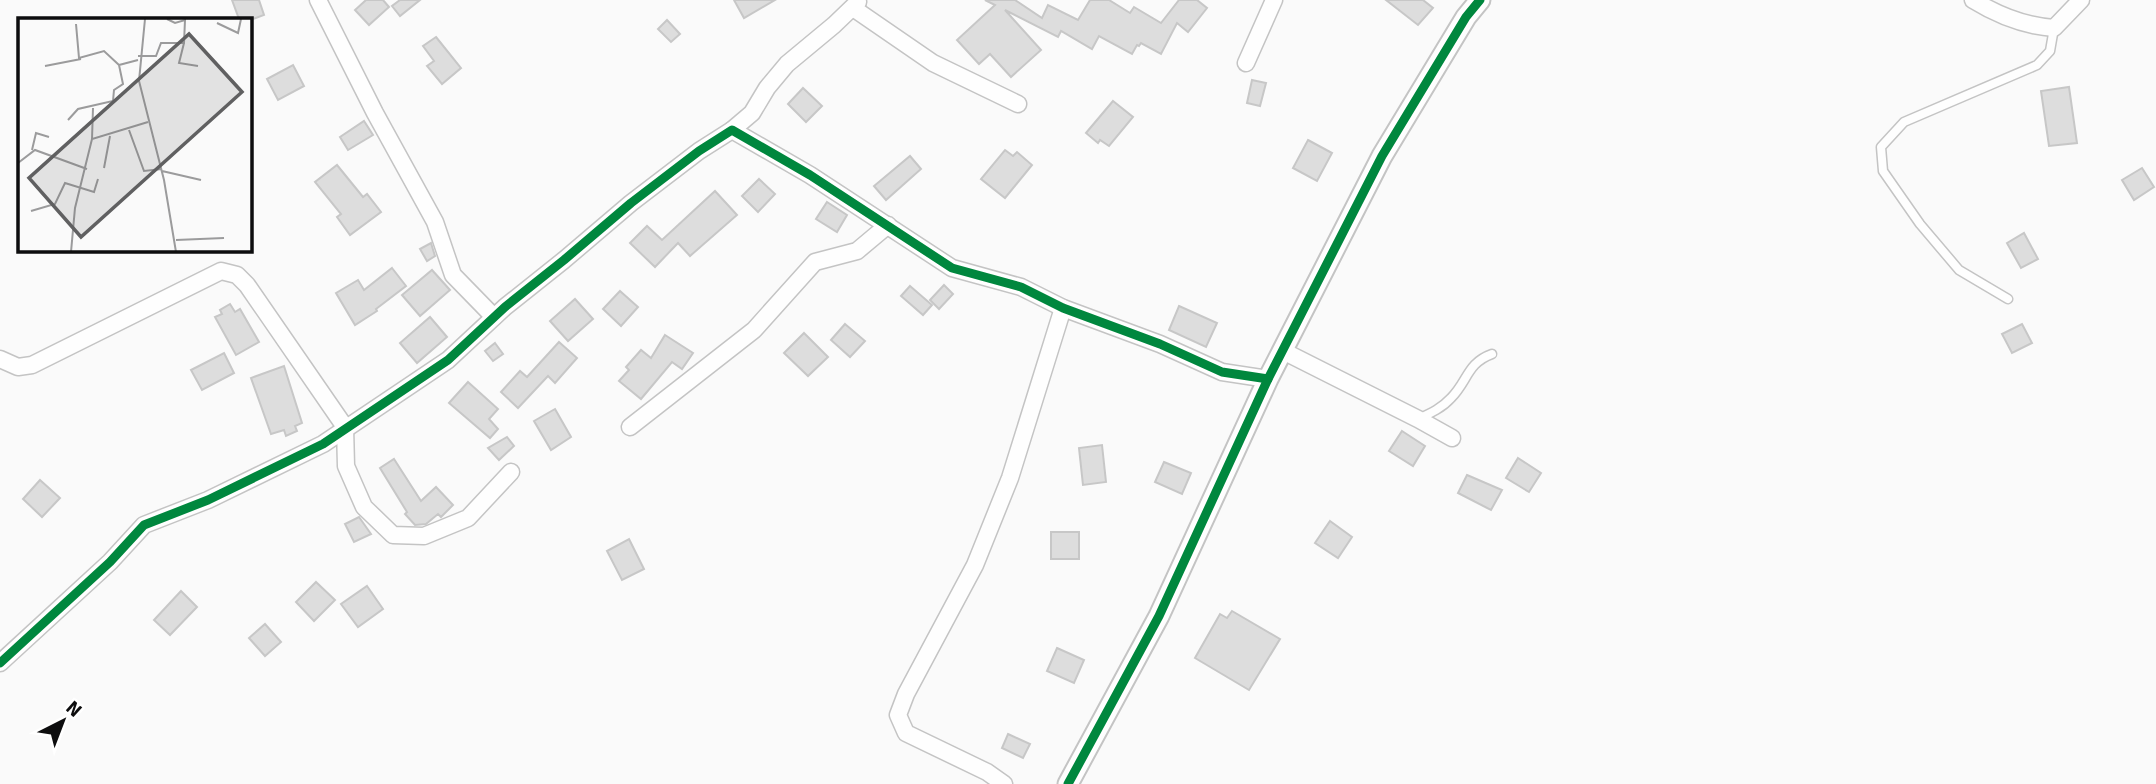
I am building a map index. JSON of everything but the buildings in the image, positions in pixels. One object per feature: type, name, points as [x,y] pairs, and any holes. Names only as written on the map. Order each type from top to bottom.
[{"type":"street","points":[[318,0],[375,113],[435,222],[453,275],[494,317]]},
{"type":"street","points":[[1246,63],[1274,0]]},
{"type":"street","points":[[1068,784],[1159,616],[1268,379],[1382,156],[1466,17],[1480,0]]},
{"type":"street","points":[[1973,0],[1992,12],[2030,26],[2054,29],[2081,0]]},
{"type":"street","points":[[0,663],[110,562],[144,525],[208,500],[323,444],[448,360],[494,317],[631,203],[752,113],[787,64],[856,4],[933,63],[1018,104]]},
{"type":"street","points":[[732,130],[810,175],[952,268],[1021,287],[1063,308],[1160,344],[1222,372],[1268,379]]},
{"type":"street","points":[[630,427],[754,330],[815,262],[857,251],[888,225]]},
{"type":"street","points":[[0,359],[18,367],[32,365],[222,271],[237,275],[247,285],[345,427],[345,466],[364,506],[393,535],[424,536],[468,518],[512,472]]},
{"type":"street","points":[[1004,784],[987,772],[906,733],[898,715],[906,694],[975,565],[1010,478],[1063,308]]},
{"type":"street","points":[[1283,351],[1452,438]]},
{"type":"lane","points":[[2008,299],[1959,270],[1920,225],[1883,171],[1881,147],[1903,122],[2036,65],[2050,51],[2054,29]]},
{"type":"lane","points":[[1418,419],[1437,411],[1453,396],[1479,359],[1492,354]]},
{"type":"cycle path","points":[[1068,784],[1159,616],[1268,379],[1382,156],[1466,17],[1480,0]]},
{"type":"cycle path","points":[[0,663],[110,562],[144,525],[208,500],[323,444],[448,360],[505,307],[631,203],[699,151],[732,130],[810,175],[952,268],[1021,287],[1063,308],[1160,344],[1222,372],[1268,379]]}]
